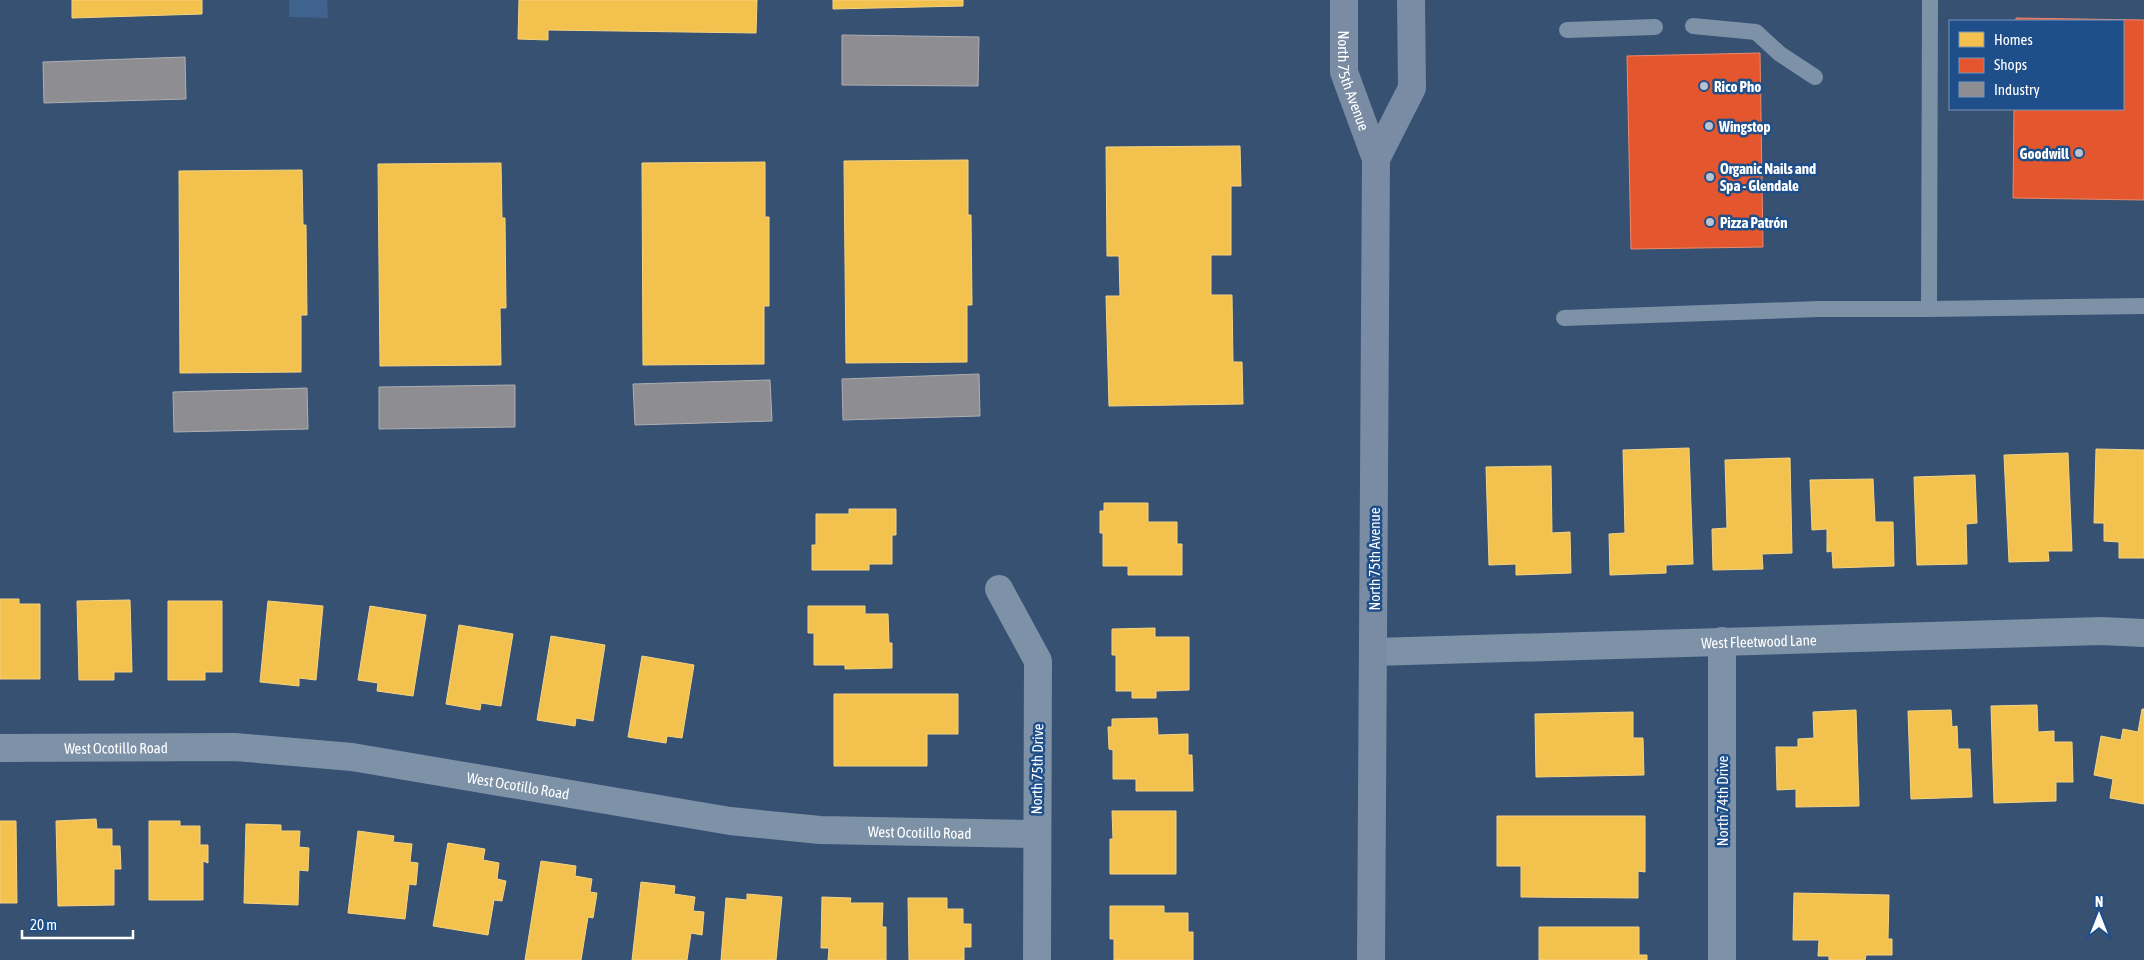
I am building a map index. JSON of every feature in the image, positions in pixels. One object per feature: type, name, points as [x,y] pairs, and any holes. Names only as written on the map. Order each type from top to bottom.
[{"type":"main road","name":"North 75th Avenue","points":[[1344,0],[1344,72],[1376,158],[1371,960]]},
{"type":"main road","name":"North 75th Avenue","points":[[1376,158],[1412,88],[1411,0]]},
{"type":"street","name":"North 75th Drive","points":[[998,589],[1038,661],[1036,960]]},
{"type":"street","name":"West Fleetwood Lane","points":[[1373,652],[1465,651],[1722,641],[2102,631],[2144,634]]},
{"type":"street","name":"North 74th Drive","points":[[1722,641],[1722,960]]},
{"type":"street","name":"West Ocotillo Road","points":[[0,748],[245,748],[352,757],[730,821],[820,830],[1036,834]]},
{"type":"lane","points":[[1929,309],[1930,0]]},
{"type":"lane","points":[[1693,26],[1756,32],[1780,54],[1815,76]]},
{"type":"lane","points":[[1567,30],[1655,27]]},
{"type":"lane","points":[[1564,318],[1819,309],[2144,306]]},
{"type":"water","points":[[289,0],[327,0],[328,18],[289,17]]},
{"type":"building: Homes","points":[[72,0],[202,0],[202,14],[72,18]]},
{"type":"building: Homes","points":[[519,0],[757,0],[756,33],[548,30],[548,40],[518,39]]},
{"type":"building: Homes","points":[[833,0],[963,0],[963,6],[833,9]]},
{"type":"building: Homes","points":[[1240,146],[1241,186],[1231,186],[1231,255],[1211,255],[1211,295],[1232,295],[1233,362],[1242,362],[1243,404],[1109,406],[1106,296],[1120,296],[1119,256],[1107,256],[1106,147]]},
{"type":"building: Homes","points":[[968,160],[968,215],[971,215],[972,305],[967,305],[967,362],[846,363],[844,161]]},
{"type":"building: Homes","points":[[765,162],[765,217],[769,217],[769,306],[764,306],[764,364],[643,365],[642,163]]},
{"type":"building: Homes","points":[[501,163],[502,218],[505,218],[506,308],[500,308],[501,365],[380,366],[378,164]]},
{"type":"building: Homes","points":[[302,170],[303,225],[306,225],[307,315],[301,315],[301,372],[180,373],[179,171]]},
{"type":"building: Homes","points":[[1689,448],[1693,564],[1666,565],[1666,573],[1610,575],[1609,534],[1625,533],[1623,450]]},
{"type":"building: Homes","points":[[2096,449],[2144,450],[2144,558],[2119,558],[2119,542],[2104,541],[2104,523],[2094,523]]},
{"type":"building: Homes","points":[[2068,453],[2072,551],[2048,551],[2049,561],[2009,562],[2004,455]]},
{"type":"building: Homes","points":[[1790,458],[1792,553],[1762,554],[1763,569],[1713,570],[1712,529],[1727,528],[1725,460]]},
{"type":"building: Homes","points":[[1551,466],[1552,533],[1570,532],[1571,573],[1516,575],[1516,564],[1489,565],[1486,467]]},
{"type":"building: Homes","points":[[1975,475],[1977,523],[1966,524],[1967,564],[1917,565],[1914,477]]},
{"type":"building: Homes","points":[[1873,479],[1875,522],[1893,522],[1894,566],[1833,568],[1832,551],[1827,552],[1827,529],[1812,530],[1810,480]]},
{"type":"building: Homes","points":[[1104,503],[1148,503],[1148,522],[1177,522],[1177,544],[1182,544],[1182,575],[1128,575],[1128,566],[1103,566],[1103,533],[1100,533],[1100,511],[1104,511]]},
{"type":"building: Homes","points":[[849,509],[896,509],[896,535],[892,535],[892,564],[869,564],[869,570],[812,570],[812,545],[816,545],[816,514],[849,514]]},
{"type":"building: Homes","points":[[0,599],[19,599],[19,604],[40,604],[40,679],[0,679]]},
{"type":"building: Homes","points":[[130,600],[132,672],[114,672],[114,680],[79,680],[77,601]]},
{"type":"building: Homes","points":[[168,601],[222,601],[222,672],[205,672],[205,680],[168,680]]},
{"type":"building: Homes","points":[[268,601],[323,606],[316,680],[299,678],[299,686],[260,682]]},
{"type":"building: Homes","points":[[370,606],[426,615],[413,696],[377,691],[378,683],[358,680]]},
{"type":"building: Homes","points":[[808,606],[865,606],[865,614],[888,614],[889,643],[892,643],[892,668],[845,669],[845,665],[814,665],[814,633],[808,633]]},
{"type":"building: Homes","points":[[459,625],[513,634],[501,706],[481,703],[480,710],[446,704]]},
{"type":"building: Homes","points":[[1155,628],[1155,637],[1189,637],[1189,690],[1156,691],[1156,698],[1132,698],[1132,691],[1116,691],[1116,655],[1112,655],[1112,629]]},
{"type":"building: Homes","points":[[551,636],[605,645],[593,721],[576,718],[575,726],[537,720]]},
{"type":"building: Homes","points":[[642,656],[694,665],[682,738],[667,736],[666,743],[628,737]]},
{"type":"building: Homes","points":[[834,694],[958,694],[958,734],[927,734],[927,766],[834,766]]},
{"type":"building: Homes","points":[[2037,705],[2038,732],[2054,731],[2054,742],[2072,742],[2073,782],[2056,782],[2056,801],[1994,803],[1991,706]]},
{"type":"building: Homes","points":[[2142,709],[2144,709],[2144,804],[2110,798],[2113,779],[2094,775],[2101,736],[2121,740],[2123,729],[2138,732]]},
{"type":"building: Homes","points":[[1856,710],[1859,806],[1796,807],[1796,789],[1777,790],[1776,747],[1798,747],[1798,739],[1814,738],[1813,712]]},
{"type":"building: Homes","points":[[1951,710],[1952,727],[1957,726],[1958,749],[1970,749],[1972,797],[1911,799],[1908,711]]},
{"type":"building: Homes","points":[[1633,712],[1633,738],[1643,738],[1644,775],[1536,777],[1535,714]]},
{"type":"building: Homes","points":[[1157,718],[1158,735],[1188,734],[1188,755],[1192,755],[1193,791],[1136,791],[1136,779],[1113,779],[1113,750],[1109,749],[1108,727],[1112,727],[1112,719]]},
{"type":"building: Homes","points":[[1112,811],[1176,811],[1176,874],[1110,874],[1110,839],[1113,839]]},
{"type":"building: Homes","points":[[1497,816],[1645,816],[1645,872],[1638,871],[1638,898],[1521,897],[1521,866],[1497,866]]},
{"type":"building: Homes","points":[[96,819],[97,829],[112,829],[112,846],[120,846],[121,869],[114,869],[114,905],[58,906],[56,821]]},
{"type":"building: Homes","points":[[0,821],[16,821],[17,903],[0,903]]},
{"type":"building: Homes","points":[[149,821],[180,821],[180,826],[200,826],[200,845],[208,845],[208,863],[203,861],[203,900],[149,900]]},
{"type":"building: Homes","points":[[246,824],[281,825],[281,831],[300,831],[299,847],[309,848],[308,871],[299,870],[298,905],[244,903]]},
{"type":"building: Homes","points":[[358,831],[394,836],[393,842],[412,844],[410,862],[418,863],[416,885],[409,884],[405,919],[348,913]]},
{"type":"building: Homes","points":[[448,843],[485,849],[483,860],[499,863],[497,879],[506,881],[502,901],[494,900],[488,935],[433,926]]},
{"type":"building: Homes","points":[[541,861],[576,866],[575,876],[592,879],[590,892],[597,893],[593,918],[588,917],[581,960],[525,960]]},
{"type":"building: Homes","points":[[641,882],[675,886],[674,894],[695,897],[693,911],[704,912],[702,935],[691,933],[687,960],[632,960]]},
{"type":"building: Homes","points":[[1794,893],[1889,895],[1888,939],[1892,939],[1892,955],[1866,955],[1865,960],[1829,960],[1829,956],[1818,956],[1819,940],[1793,940]]},
{"type":"building: Homes","points":[[747,894],[782,897],[776,960],[721,960],[726,898],[747,900]]},
{"type":"building: Homes","points":[[822,897],[851,898],[850,903],[883,903],[882,927],[886,927],[886,960],[828,960],[829,948],[821,948]]},
{"type":"building: Homes","points":[[908,898],[947,898],[947,909],[963,909],[963,924],[971,924],[971,947],[964,947],[964,960],[909,960]]},
{"type":"building: Homes","points":[[1110,906],[1164,906],[1164,913],[1188,913],[1188,932],[1193,932],[1193,960],[1114,960],[1114,939],[1110,939]]},
{"type":"building: Homes","points":[[1539,927],[1639,927],[1639,955],[1647,955],[1647,960],[1539,960]]},
{"type":"building: Shops","name":"Goodwill","points":[[2016,18],[2144,20],[2144,200],[2013,198],[2014,110],[2124,110],[2124,20],[2016,20]]},
{"type":"building: Shops","points":[[1760,53],[1763,247],[1631,249],[1627,56]]},
{"type":"building: Industry","points":[[842,35],[979,37],[978,86],[842,85]]},
{"type":"building: Industry","points":[[185,57],[186,99],[44,103],[43,62]]},
{"type":"building: Industry","points":[[979,374],[980,416],[843,420],[842,379]]},
{"type":"building: Industry","points":[[770,380],[772,421],[635,425],[633,384]]},
{"type":"building: Industry","points":[[515,385],[515,427],[379,429],[379,387]]},
{"type":"building: Industry","points":[[307,388],[308,429],[174,432],[173,392]]},
{"type":"place","name":"Rico Pho","points":[[1704,86]]},
{"type":"place","name":"Wingstop","points":[[1709,126]]},
{"type":"place","name":"Goodwill","points":[[2079,153]]},
{"type":"place","name":"Organic Nails and Spa - Glendale","points":[[1710,177]]},
{"type":"place","name":"Pizza Patrón","points":[[1710,222]]}]
